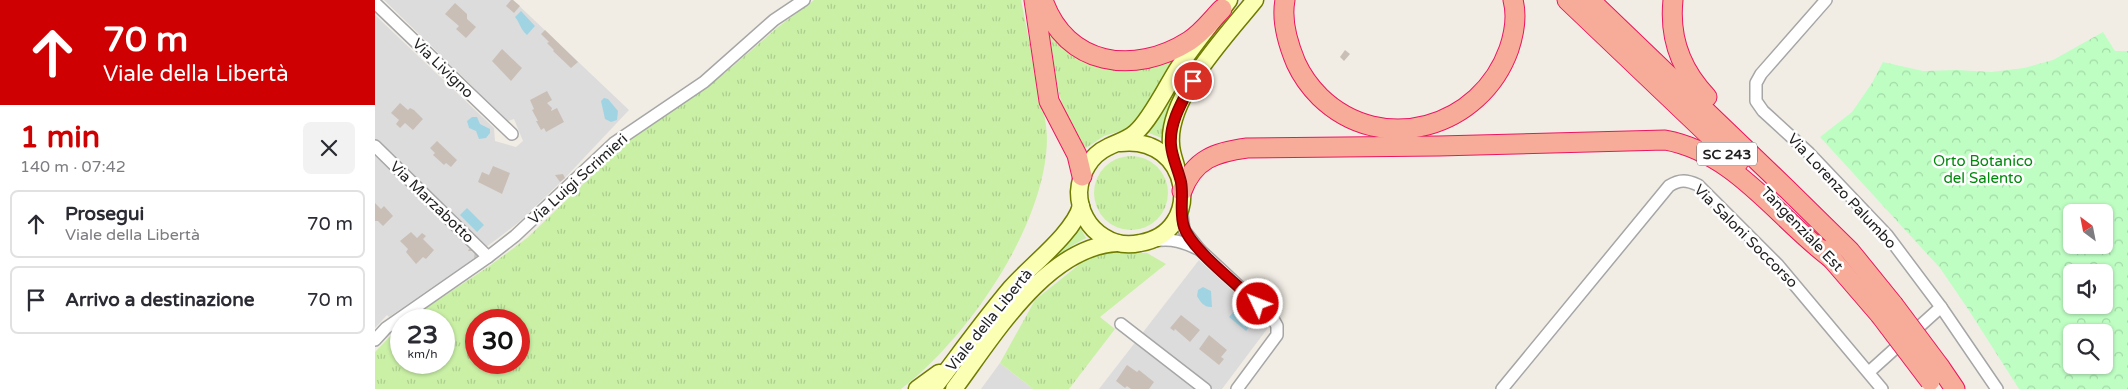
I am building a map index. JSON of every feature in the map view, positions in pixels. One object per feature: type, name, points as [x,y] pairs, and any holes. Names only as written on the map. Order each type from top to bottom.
[{"type":"highway","points":[[1034,0],[1049,101],[1075,150],[1082,176]]},
{"type":"highway","points":[[1043,0],[1048,14],[1058,30],[1072,44],[1088,53],[1110,59],[1131,61],[1152,58],[1173,50],[1191,40],[1226,4]]},
{"type":"highway","points":[[1285,0],[1285,29],[1291,52],[1300,73],[1315,91],[1332,108],[1352,120],[1375,128],[1401,130],[1422,128],[1450,116],[1470,104],[1491,84],[1504,62],[1511,41],[1514,22],[1513,0]]},
{"type":"highway","name":"Tangenziale Est","points":[[1567,0],[1765,190],[1886,310]]},
{"type":"highway","name":"Tangenziale Est","points":[[1590,0],[1850,251],[1886,310],[1935,379],[1955,389]]},
{"type":"highway","points":[[1673,0],[1673,35],[1679,57],[1691,78],[1771,165],[1788,190]]},
{"type":"highway","points":[[1181,198],[1189,174],[1206,160],[1219,153],[1247,148],[1439,146],[1665,140],[1692,146],[1720,161],[1737,174],[1816,247],[1832,258]]},
{"type":"main road","points":[[1181,198],[1171,144],[1172,129],[1179,107],[1207,58],[1255,0]]},
{"type":"main road","points":[[1117,243],[1108,240],[1094,229],[1084,214],[1079,194],[1082,176],[1090,161],[1099,153],[1136,133],[1146,122],[1177,70],[1226,4]]},
{"type":"main road","points":[[1120,143],[1135,142],[1157,148],[1169,158],[1177,171]]},
{"type":"main road","name":"Viale della Libertà","points":[[954,389],[1031,289],[1062,263],[1095,246],[1117,243],[1135,244],[1145,242],[1160,235],[1167,230],[1177,215],[1181,198]]},
{"type":"main road","name":"Viale della Libertà","points":[[933,389],[1011,288],[1067,229],[1078,215],[1081,206]]},
{"type":"main road","points":[[961,389],[1009,317]]},
{"type":"main road","points":[[917,389],[931,380],[969,343]]},
{"type":"street","name":"Via Luigi Scrimieri","points":[[375,340],[386,328],[488,258],[515,236],[614,143],[704,82],[774,20],[805,0]]},
{"type":"street","name":"Via Lorenzo Palumbo","points":[[1827,0],[1761,74],[1756,83],[1756,101],[1763,111],[1809,153],[1887,235],[1941,307],[1997,389]]},
{"type":"street","name":"Via Livigno","points":[[375,2],[512,134]]},
{"type":"street","name":"Via Marzabotto","points":[[375,146],[488,258]]},
{"type":"street","name":"Via Saloni Soccorso","points":[[1502,389],[1669,186],[1687,180],[1698,185],[1778,265],[1882,389]]},
{"type":"street","points":[[1181,198],[1184,230],[1199,250],[1272,317],[1277,326],[1277,335],[1237,389]]},
{"type":"street","points":[[1145,242],[1172,240],[1183,242],[1199,250]]},
{"type":"street","points":[[1869,372],[1941,307]]},
{"type":"street","points":[[1121,324],[1205,389]]},
{"type":"shaded area","points":[[384,0],[513,0],[629,110],[565,178],[518,223],[485,248],[375,141],[375,15],[494,128],[495,141],[516,147],[523,141],[514,119],[508,121]]},
{"type":"shaded area","points":[[375,152],[480,254],[401,309],[390,309],[390,316],[387,315],[375,328]]},
{"type":"shaded area","points":[[1199,260],[1270,325],[1222,389],[1099,389]]},
{"type":"shaded area","points":[[1000,363],[1033,389],[981,389]]},
{"type":"green space","points":[[814,0],[1021,0],[1046,127],[1047,139],[1043,172],[1033,207],[1018,242],[999,277],[952,341],[926,367],[901,389],[375,389],[375,352],[390,336],[390,374],[455,374],[455,309],[425,309],[488,267],[527,238],[633,136],[725,73],[778,27]]},
{"type":"green space","points":[[1043,24],[1071,51],[1181,54],[1133,127],[1104,136],[1083,150],[1065,118]]},
{"type":"green space","name":"Orto Botanico del Salento","points":[[2103,32],[2115,51],[2128,51],[2128,389],[2019,389],[1940,268],[1820,137],[1852,112],[1872,83],[1883,62],[1923,71],[1991,72],[2024,68],[2053,60]]},
{"type":"green space","points":[[1206,47],[1164,139],[1149,133],[1173,92]]},
{"type":"green space","points":[[1131,156],[1152,162],[1162,172],[1168,193],[1162,214],[1152,224],[1131,230],[1110,224],[1100,214],[1094,193],[1100,172],[1110,162]]},
{"type":"green space","points":[[1079,226],[1086,238],[1053,260],[1023,287]]},
{"type":"green space","points":[[1096,251],[1147,253],[1166,264],[1100,317],[1115,329],[1069,389],[1033,389],[1000,363],[1035,300]]},
{"type":"water","points":[[521,11],[535,26],[527,35],[515,17]]},
{"type":"water","points":[[604,98],[608,99],[618,111],[617,120],[611,122],[605,119],[601,101]]},
{"type":"water","points":[[472,117],[477,117],[480,124],[490,129],[490,133],[486,138],[479,139],[476,131],[469,128],[467,121]]},
{"type":"water","points":[[467,208],[484,225],[477,232],[460,215]]},
{"type":"water","points":[[1203,287],[1211,291],[1212,307],[1207,307],[1197,296],[1198,290]]},
{"type":"water","points":[[1235,310],[1252,324],[1246,331],[1229,317]]},
{"type":"building","points":[[511,0],[520,6],[514,13],[506,6]]},
{"type":"building","points":[[455,3],[467,14],[467,19],[476,27],[466,38],[456,29],[459,26],[445,14]]},
{"type":"building","points":[[545,30],[578,62],[571,68],[547,43],[549,42],[541,34]]},
{"type":"building","points":[[502,49],[522,68],[511,81],[492,61]]},
{"type":"building","points":[[1345,50],[1350,54],[1344,61],[1340,57]]},
{"type":"building","points":[[547,91],[552,100],[547,103],[552,108],[551,111],[557,108],[564,122],[546,132],[544,128],[541,130],[536,121],[538,121],[532,110],[534,109],[530,100]]},
{"type":"building","points":[[400,103],[408,110],[410,108],[414,110],[423,119],[413,130],[405,123],[400,128],[396,124],[399,120],[391,113]]},
{"type":"building","points":[[437,141],[457,160],[451,167],[446,163],[444,165],[433,155],[435,153],[430,148]]},
{"type":"building","points":[[493,166],[510,173],[502,194],[478,182],[482,172],[489,175]]},
{"type":"building","points":[[563,174],[565,178],[560,182],[555,175]]},
{"type":"building","points":[[375,203],[381,209],[384,206],[393,216],[383,226],[378,221],[375,221]]},
{"type":"building","points":[[411,232],[417,238],[422,233],[426,236],[423,239],[434,250],[426,259],[423,257],[416,264],[406,252],[408,249],[400,241]]},
{"type":"building","points":[[469,249],[475,249],[480,254],[474,258],[475,251],[468,251]]},
{"type":"building","points":[[1181,315],[1200,330],[1190,342],[1175,329],[1174,331],[1170,328]]},
{"type":"building","points":[[1209,335],[1227,350],[1221,357],[1224,359],[1219,365],[1199,349]]},
{"type":"building","points":[[1127,365],[1137,372],[1139,370],[1154,382],[1149,389],[1131,389],[1127,386],[1125,388],[1116,381]]},
{"type":"route","points":[[1193,81],[1179,107],[1172,129],[1171,144],[1182,188],[1181,206],[1184,230],[1199,250],[1258,304]]}]
